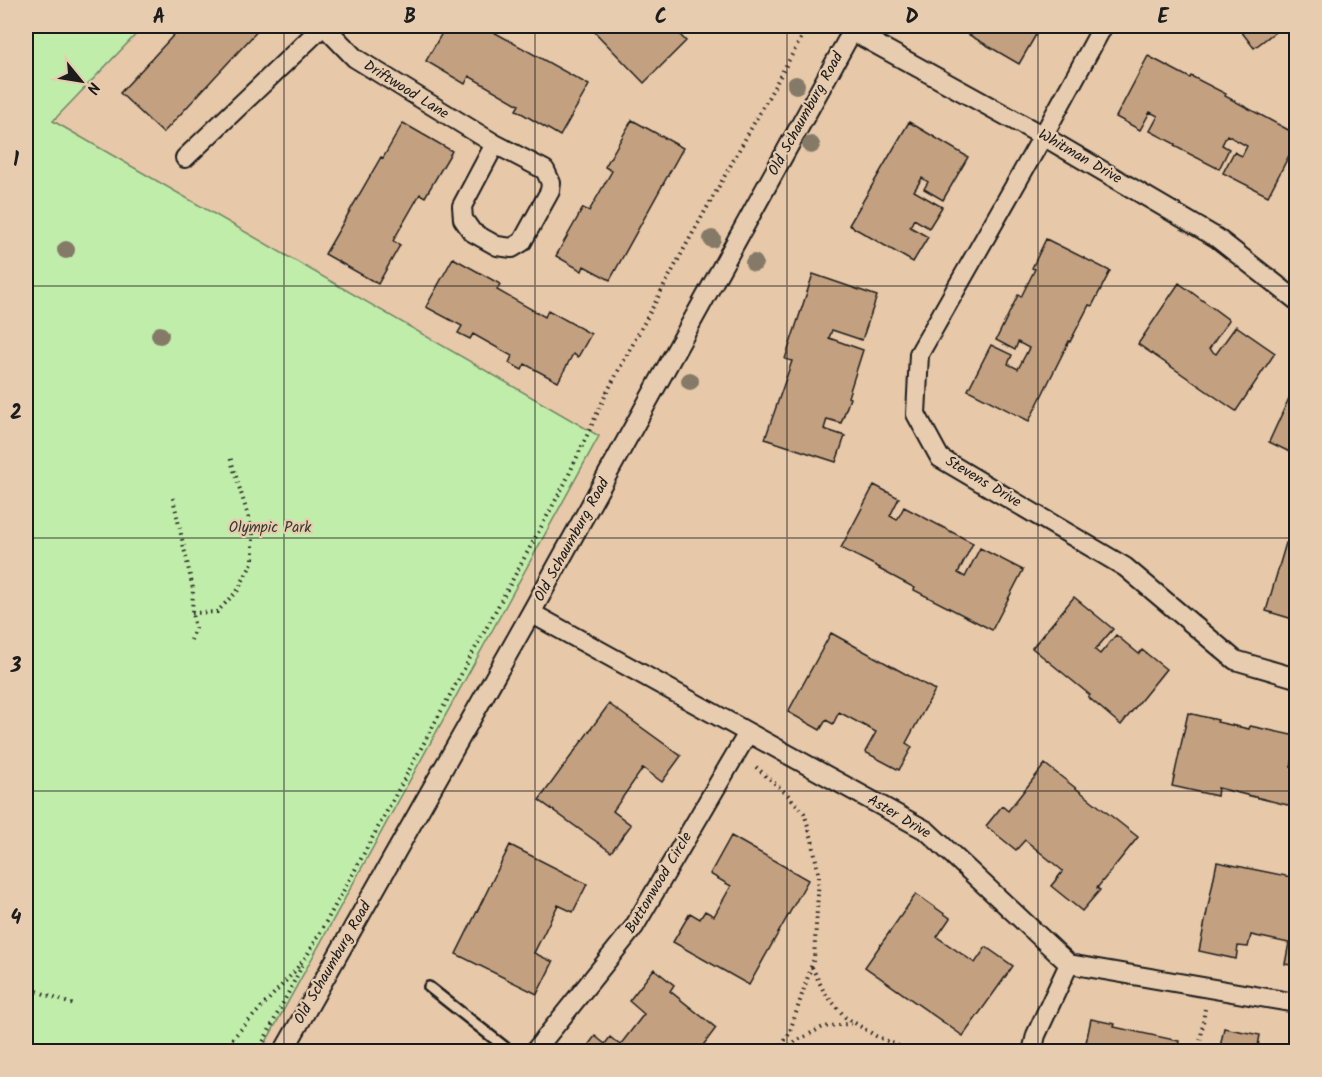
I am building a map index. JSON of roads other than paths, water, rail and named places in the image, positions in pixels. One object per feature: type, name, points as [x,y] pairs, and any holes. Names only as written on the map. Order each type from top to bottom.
[{"type":"street","name":"Driftwood Lane","points":[[185,158],[324,26],[355,58],[495,144],[544,170],[551,183],[550,191],[522,242],[512,248],[497,246],[472,232],[463,219],[462,206],[495,144]]},
{"type":"street","name":"Stevens Drive","points":[[1103,26],[919,354],[916,414],[940,458],[1125,567],[1235,660],[1296,678]]},
{"type":"street","name":"Whitman Drive","points":[[854,28],[1217,238],[1296,300]]},
{"type":"street","name":"Old Schaumburg Road","points":[[283,1052],[531,613],[854,28]]},
{"type":"street","name":"Aster Drive","points":[[531,613],[927,831],[1069,964]]},
{"type":"street","name":"Buttonwood Circle","points":[[534,1052],[634,927],[748,733]]},
{"type":"street","points":[[1032,1052],[1036,1035],[1069,964],[1296,1003]]},
{"type":"lane","points":[[429,987],[511,1052]]},
{"type":"park label","name":"Olympic Park","points":[[270,528]]}]
